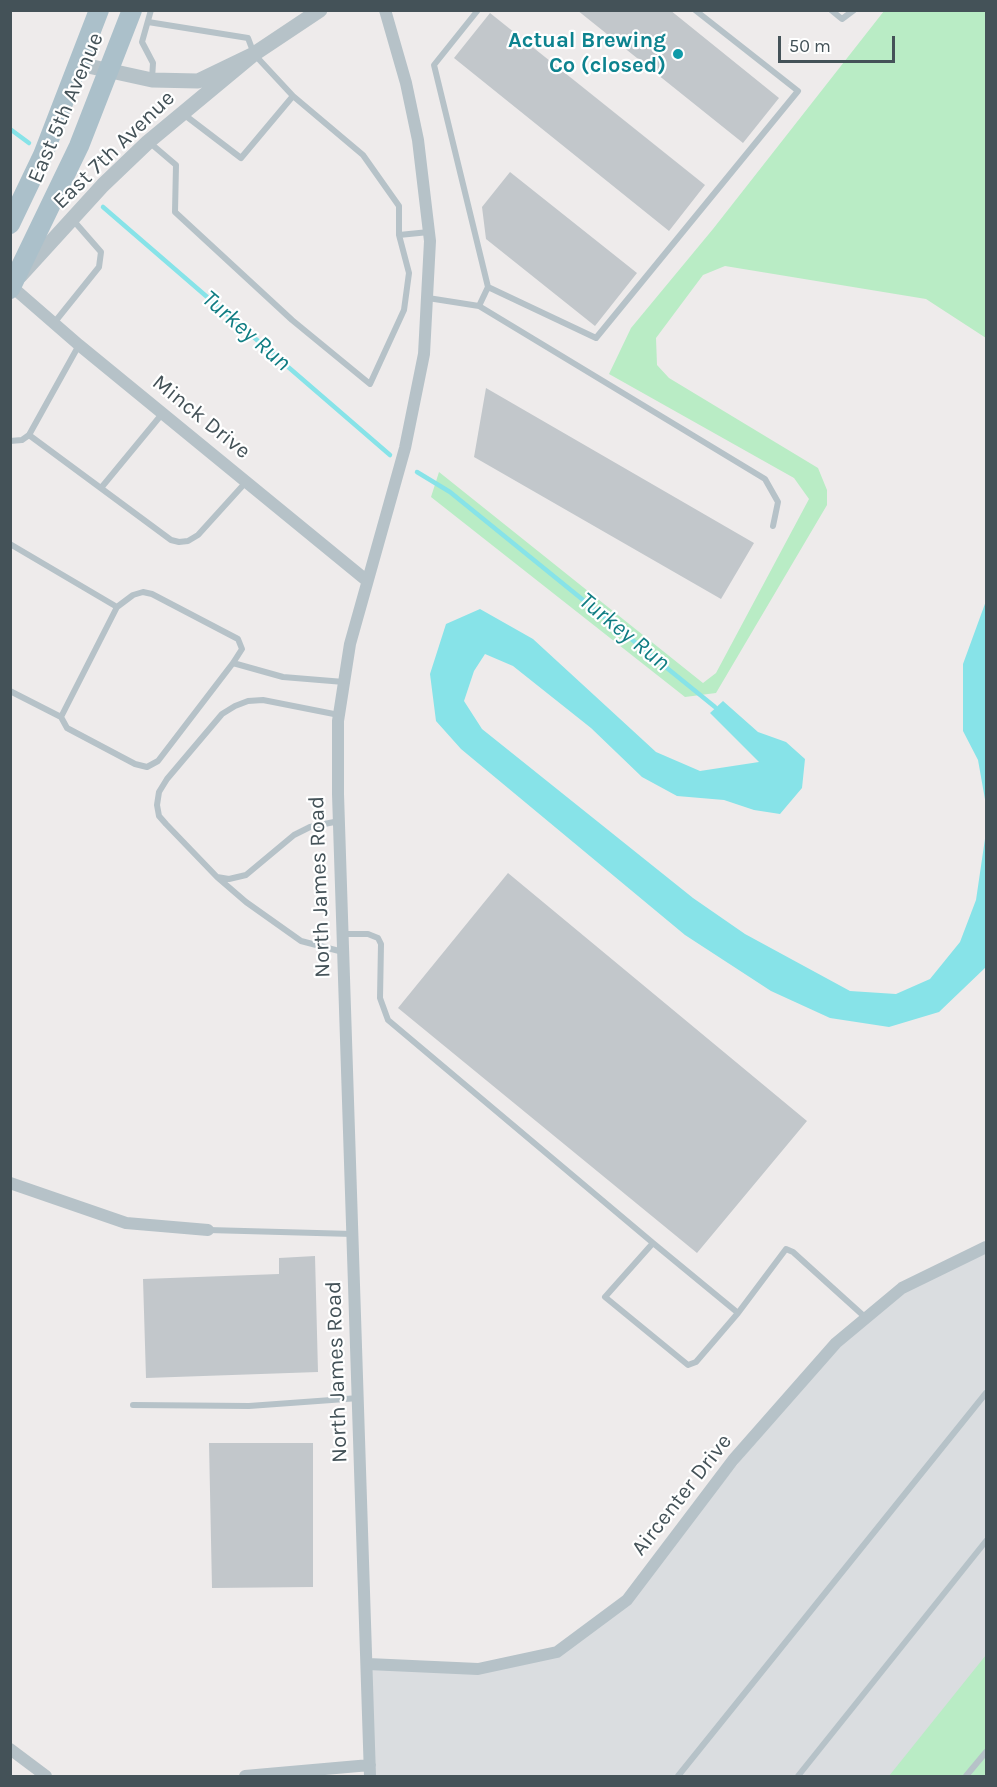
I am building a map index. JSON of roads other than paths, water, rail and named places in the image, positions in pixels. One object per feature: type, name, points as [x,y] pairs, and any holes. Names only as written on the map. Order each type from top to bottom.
[{"type":"main road","name":"East 5th Avenue","points":[[10,224],[43,155],[99,10]]},
{"type":"main road","name":"East 5th Avenue","points":[[11,286],[52,204],[111,69],[140,16]]},
{"type":"street","name":"East 7th Avenue","points":[[11,286],[103,185],[148,142],[254,54],[320,10]]},
{"type":"street","name":"North James Road","points":[[370,1771],[360,1398],[339,821],[339,715],[350,644],[366,580],[405,448],[424,354],[429,232],[418,140],[406,83],[385,10]]},
{"type":"street","name":"East 7th Avenue","points":[[79,63],[152,80],[198,81],[254,54]]},
{"type":"street","name":"Minck Drive","points":[[11,286],[79,345],[366,580]]},
{"type":"street","points":[[10,1183],[126,1223],[208,1230]]},
{"type":"street","name":"Aircenter Drive","points":[[368,1664],[478,1669],[557,1652],[627,1600],[733,1460],[836,1343],[902,1288],[987,1247]]},
{"type":"street","points":[[10,1749],[46,1776]]},
{"type":"street","points":[[245,1776],[370,1771]]},
{"type":"lane","points":[[140,16],[152,10]]},
{"type":"lane","points":[[478,10],[434,65],[488,287],[479,306]]},
{"type":"lane","points":[[488,287],[596,338],[798,91],[695,10]]},
{"type":"lane","points":[[831,10],[842,19],[854,10]]},
{"type":"lane","points":[[140,16],[248,38],[254,54],[293,96],[363,155],[399,206],[399,235],[409,273],[404,310],[370,384],[292,320],[175,212],[176,165],[148,142]]},
{"type":"lane","points":[[140,16],[142,42],[153,63],[152,80]]},
{"type":"lane","points":[[182,113],[241,158],[293,96]]},
{"type":"lane","points":[[54,323],[99,267],[101,252],[73,220]]},
{"type":"lane","points":[[399,235],[429,232]]},
{"type":"lane","points":[[428,298],[479,306],[765,479],[778,502],[773,526]]},
{"type":"lane","points":[[10,441],[22,440],[29,435],[79,345]]},
{"type":"lane","points":[[101,488],[163,413]]},
{"type":"lane","points":[[29,435],[171,540],[179,542],[188,541],[198,535],[246,482]]},
{"type":"lane","points":[[10,544],[117,607]]},
{"type":"lane","points":[[10,691],[61,717],[67,728],[77,734],[135,764],[147,767],[158,761],[233,663],[242,649],[238,639],[152,594],[143,592],[133,595],[117,607],[61,717]]},
{"type":"lane","points":[[233,663],[283,677],[344,682]]},
{"type":"lane","points":[[339,715],[264,700],[248,701],[222,714],[167,779],[158,799],[159,816],[217,877],[246,902],[301,941],[343,952]]},
{"type":"lane","points":[[217,877],[229,879],[246,875],[294,835],[310,827],[339,821]]},
{"type":"lane","points":[[343,934],[368,934],[378,938],[381,944],[380,998],[388,1020],[738,1313]]},
{"type":"lane","points":[[208,1230],[353,1233]]},
{"type":"lane","points":[[653,1243],[605,1297],[688,1365],[696,1362],[738,1313],[786,1249],[793,1252],[866,1318]]},
{"type":"lane","points":[[678,1776],[987,1393]]},
{"type":"lane","points":[[134,1405],[249,1406],[360,1398]]},
{"type":"lane","points":[[798,1776],[987,1541]]},
{"type":"lane","points":[[966,1776],[987,1752]]},
{"type":"water","points":[[986,601],[986,805],[978,760],[963,731],[963,664]]},
{"type":"water","points":[[480,609],[533,639],[656,752],[700,771],[759,762],[710,713],[723,701],[758,732],[786,742],[805,759],[802,788],[780,814],[754,810],[724,800],[677,796],[642,777],[591,728],[513,666],[485,654],[474,671],[464,701],[482,729],[693,898],[745,934],[850,991],[896,994],[930,979],[960,942],[976,900],[986,832],[986,967],[939,1012],[889,1027],[830,1018],[771,991],[685,935],[461,749],[436,721],[430,674],[446,624]]},
{"type":"waterway","name":"Turkey Run","points":[[10,129],[29,143]]},
{"type":"waterway","name":"Turkey Run","points":[[103,207],[390,455]]},
{"type":"waterway","name":"Turkey Run","points":[[417,472],[450,492],[715,707]]},
{"type":"place","name":"Actual Brewing Co (closed)","points":[[678,54]]}]
